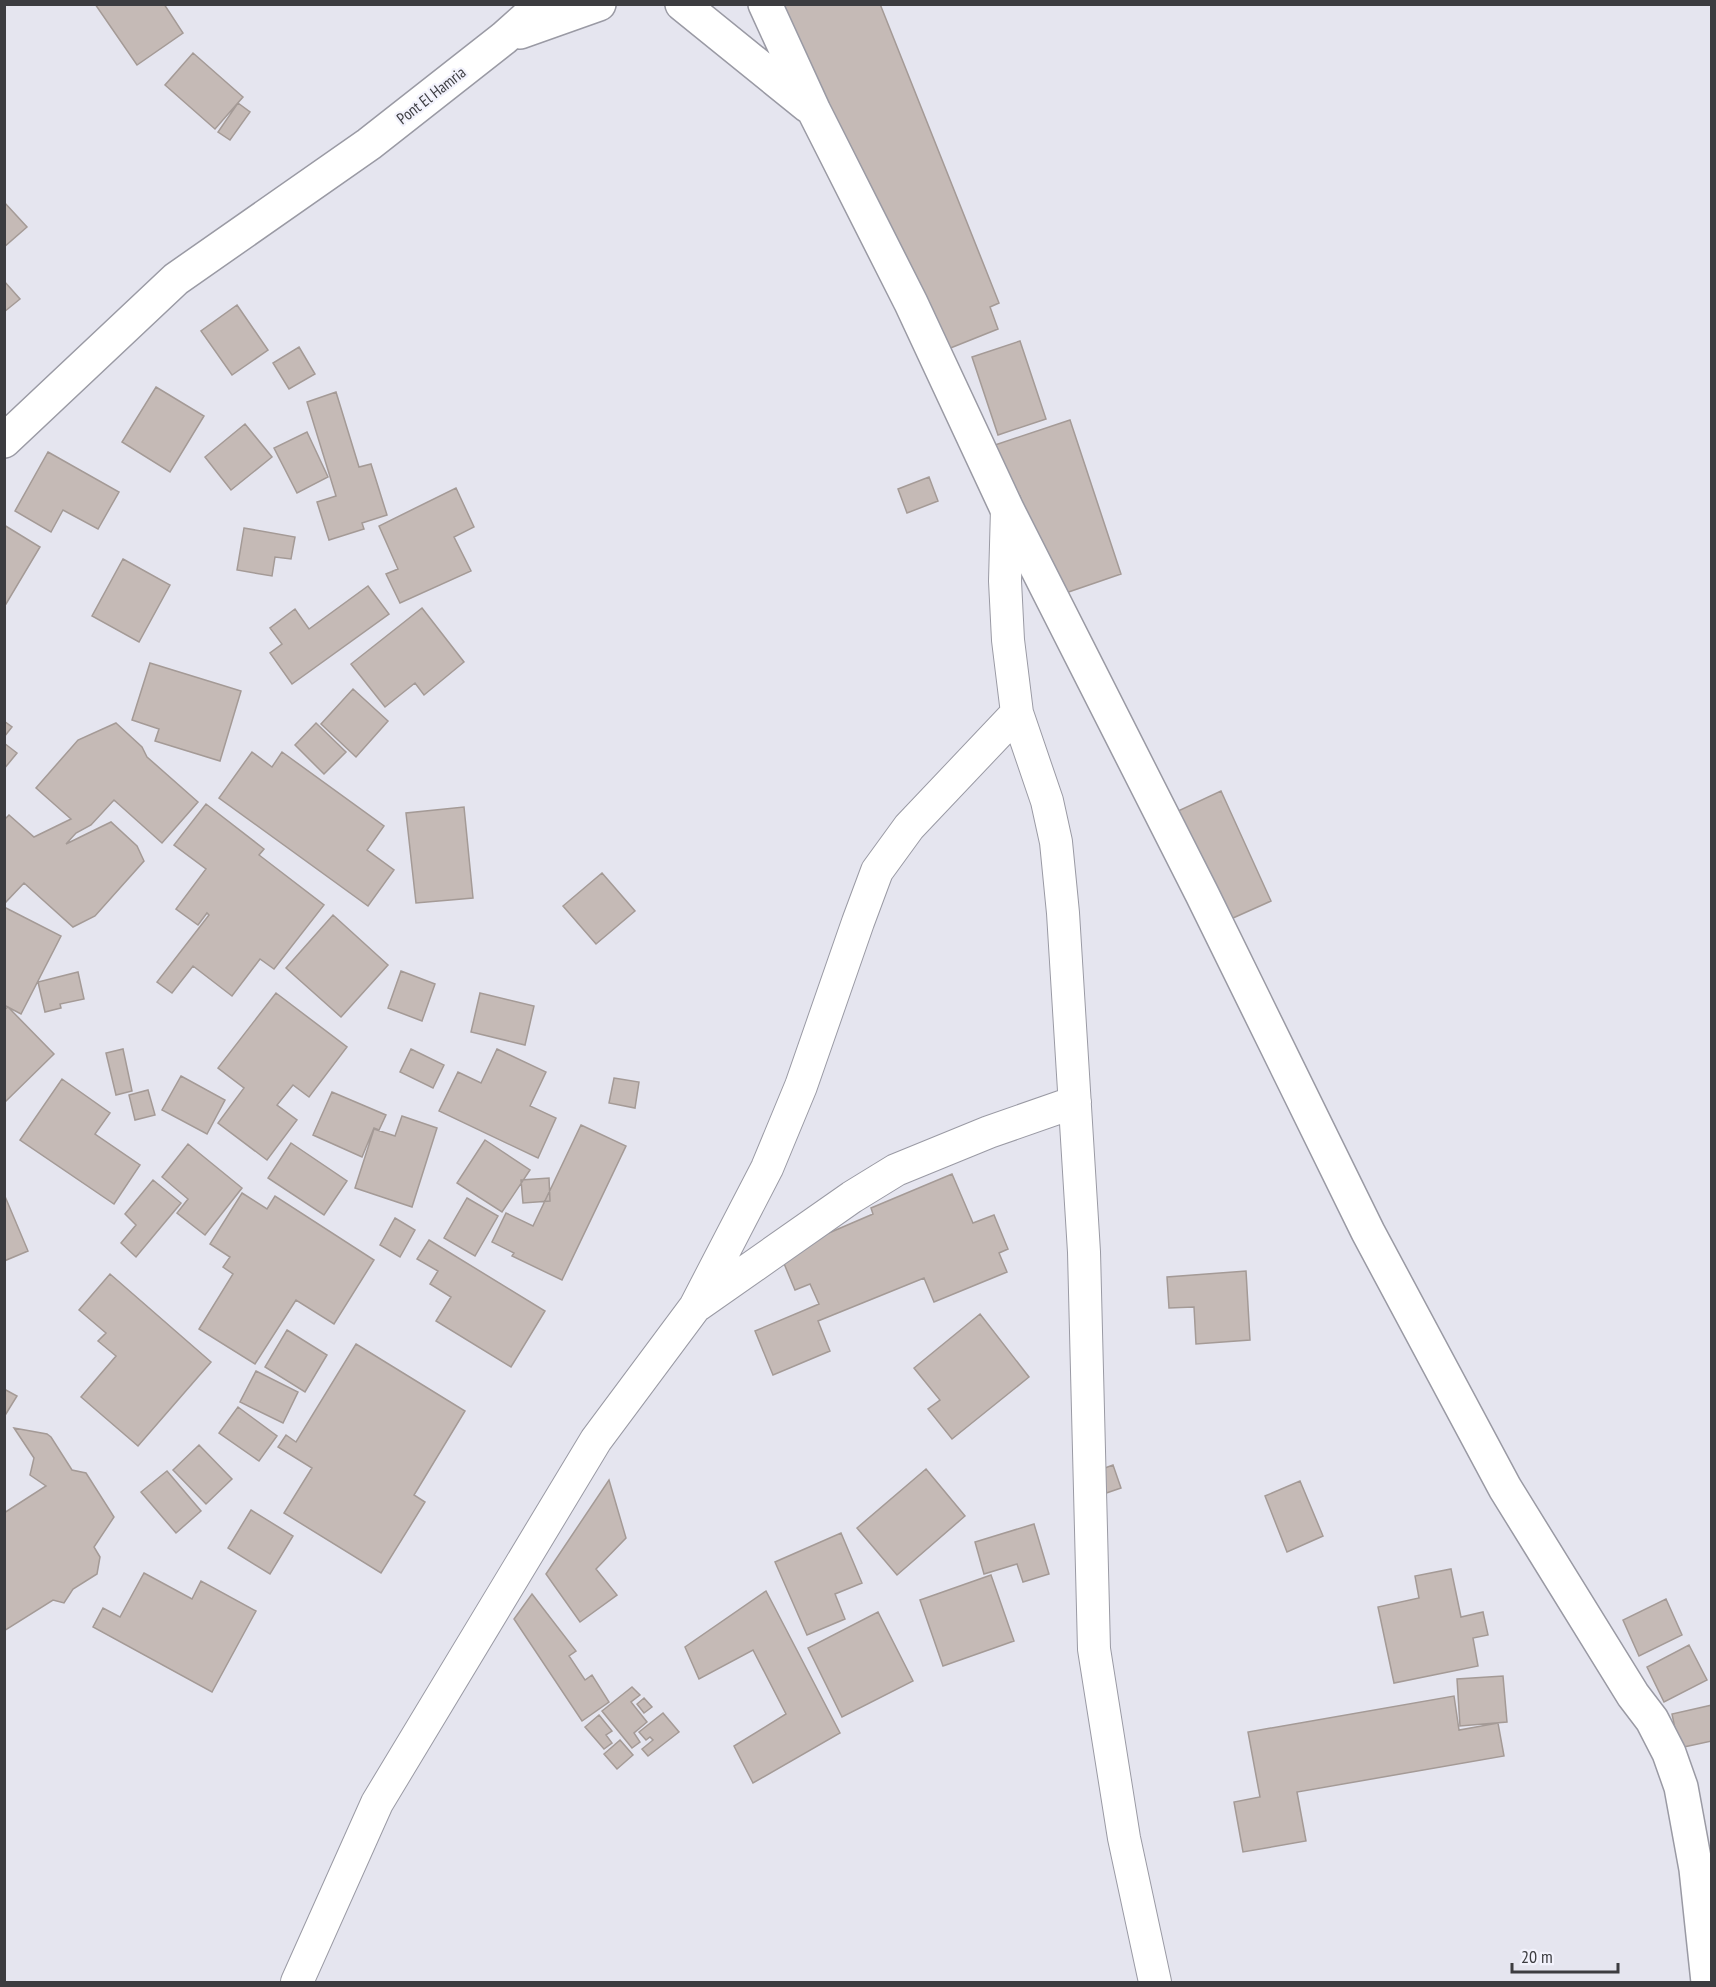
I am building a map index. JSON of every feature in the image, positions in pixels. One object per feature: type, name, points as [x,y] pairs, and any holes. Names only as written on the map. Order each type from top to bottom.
[{"type":"street","name":"Pont El Hamria","points":[[4,441],[176,279],[369,144],[499,42],[542,4]]},
{"type":"street","points":[[499,42],[599,4]]},
{"type":"street","points":[[682,4],[814,111]]},
{"type":"street","points":[[765,4],[814,111],[911,303],[1007,509],[1202,894],[1368,1233],[1505,1488],[1633,1695],[1652,1720],[1670,1754],[1681,1787],[1696,1869],[1708,1983]]},
{"type":"street","points":[[1007,509],[1005,581],[1008,640],[1017,713],[1047,801],[1056,842],[1063,913],[1084,1252],[1094,1649],[1124,1838],[1155,1983]]},
{"type":"street","points":[[297,1983],[377,1803],[596,1440],[695,1307],[767,1168],[801,1086],[877,871],[909,827],[1017,713]]},
{"type":"street","points":[[695,1307],[852,1197],[896,1170],[989,1132],[1075,1102]]},
{"type":"building","points":[[95,4],[164,4],[183,33],[137,65]]},
{"type":"building","points":[[777,4],[880,4],[999,303],[990,307],[998,329],[933,355]]},
{"type":"building","points":[[193,53],[243,97],[215,129],[165,85]]},
{"type":"building","points":[[238,103],[250,112],[230,140],[218,132]]},
{"type":"building","points":[[4,202],[27,227],[4,247]]},
{"type":"building","points":[[4,281],[20,299],[4,312]]},
{"type":"building","points":[[237,305],[268,350],[232,375],[201,331]]},
{"type":"building","points":[[1020,341],[1046,419],[998,435],[972,357]]},
{"type":"building","points":[[299,347],[315,374],[289,389],[273,363]]},
{"type":"building","points":[[156,387],[204,416],[170,472],[122,442]]},
{"type":"building","points":[[336,392],[359,467],[371,464],[387,515],[362,523],[364,529],[329,540],[317,502],[336,496],[307,402]]},
{"type":"building","points":[[1070,420],[1121,574],[1054,597],[1020,496],[1010,499],[992,446]]},
{"type":"building","points":[[245,424],[272,457],[231,490],[205,457]]},
{"type":"building","points":[[307,432],[328,477],[297,493],[274,448]]},
{"type":"building","points":[[48,452],[119,492],[98,529],[63,510],[51,532],[15,511]]},
{"type":"building","points":[[929,477],[938,501],[907,513],[898,489]]},
{"type":"building","points":[[456,488],[474,527],[454,537],[471,571],[400,603],[386,574],[398,569],[379,526]]},
{"type":"building","points":[[4,525],[40,547],[6,604],[4,603]]},
{"type":"building","points":[[244,528],[295,537],[291,559],[275,557],[272,576],[237,570]]},
{"type":"building","points":[[123,559],[170,585],[139,642],[92,616]]},
{"type":"building","points":[[368,586],[389,614],[292,684],[270,653],[282,644],[270,628],[295,609],[309,629]]},
{"type":"building","points":[[422,608],[464,662],[424,695],[415,683],[385,707],[351,664]]},
{"type":"building","points":[[150,663],[241,691],[220,761],[155,741],[159,729],[132,720]]},
{"type":"building","points":[[353,689],[388,721],[356,757],[321,724]]},
{"type":"building","points":[[4,721],[12,727],[4,737]]},
{"type":"building","points":[[116,723],[142,747],[147,757],[198,802],[162,843],[114,800],[91,825],[76,833],[66,844],[111,822],[137,846],[144,861],[95,916],[73,927],[24,883],[4,904],[4,820],[9,815],[34,837],[71,819],[36,788],[78,740]]},
{"type":"building","points":[[316,723],[346,752],[324,774],[295,745]]},
{"type":"building","points":[[4,743],[17,753],[4,769]]},
{"type":"building","points":[[252,752],[272,767],[282,752],[384,826],[367,850],[394,870],[368,906],[219,798]]},
{"type":"building","points":[[1221,791],[1271,901],[1213,927],[1163,818]]},
{"type":"building","points":[[206,804],[264,849],[259,855],[324,905],[274,969],[260,959],[232,996],[193,966],[172,993],[157,982],[209,915],[207,913],[198,925],[176,909],[206,869],[174,845]]},
{"type":"building","points":[[464,807],[473,898],[416,903],[406,813]]},
{"type":"building","points":[[602,873],[635,911],[596,944],[563,906]]},
{"type":"building","points":[[4,907],[61,936],[21,1014],[4,1005]]},
{"type":"building","points":[[333,915],[388,965],[341,1017],[286,968]]},
{"type":"building","points":[[401,971],[435,984],[422,1021],[388,1008]]},
{"type":"building","points":[[78,972],[84,999],[60,1004],[61,1008],[45,1012],[38,982]]},
{"type":"building","points":[[276,993],[347,1047],[309,1097],[293,1085],[277,1105],[297,1120],[267,1160],[218,1123],[244,1088],[218,1068]]},
{"type":"building","points":[[480,993],[534,1006],[525,1045],[471,1032]]},
{"type":"building","points":[[8,1007],[54,1054],[4,1103],[4,1010]]},
{"type":"building","points":[[123,1049],[132,1091],[116,1095],[106,1053]]},
{"type":"building","points":[[411,1049],[444,1065],[433,1088],[400,1072]]},
{"type":"building","points":[[497,1049],[546,1072],[530,1106],[556,1118],[538,1158],[439,1111],[458,1072],[481,1083]]},
{"type":"building","points":[[181,1076],[225,1100],[207,1134],[162,1110]]},
{"type":"building","points":[[614,1078],[639,1082],[635,1108],[609,1103]]},
{"type":"building","points":[[62,1079],[110,1113],[95,1134],[140,1165],[114,1204],[20,1140]]},
{"type":"building","points":[[148,1090],[155,1115],[135,1120],[129,1095]]},
{"type":"building","points":[[332,1092],[386,1115],[379,1130],[374,1128],[362,1157],[313,1135]]},
{"type":"building","points":[[402,1116],[437,1128],[412,1207],[355,1188],[374,1129],[395,1136]]},
{"type":"building","points":[[581,1125],[626,1146],[562,1280],[512,1256],[514,1253],[492,1242],[506,1213],[533,1226]]},
{"type":"building","points":[[485,1140],[530,1170],[502,1212],[457,1183]]},
{"type":"building","points":[[291,1143],[347,1181],[324,1215],[268,1178]]},
{"type":"building","points":[[188,1144],[242,1188],[205,1235],[177,1213],[188,1199],[162,1177]]},
{"type":"building","points":[[952,1174],[973,1223],[994,1215],[1008,1249],[999,1253],[1007,1272],[934,1302],[924,1278],[818,1321],[830,1351],[773,1375],[755,1331],[819,1304],[810,1284],[795,1290],[780,1254],[873,1214],[871,1208]]},
{"type":"building","points":[[549,1178],[550,1201],[523,1203],[521,1180]]},
{"type":"building","points":[[153,1180],[181,1203],[136,1257],[121,1243],[136,1225],[125,1214]]},
{"type":"building","points":[[242,1193],[267,1209],[275,1196],[374,1260],[334,1324],[296,1300],[255,1364],[199,1329],[233,1274],[223,1267],[230,1257],[210,1244]]},
{"type":"building","points":[[4,1194],[28,1251],[4,1261]]},
{"type":"building","points":[[467,1198],[498,1216],[475,1256],[444,1238]]},
{"type":"building","points":[[395,1218],[415,1230],[400,1257],[380,1245]]},
{"type":"building","points":[[429,1240],[545,1311],[511,1367],[436,1321],[451,1297],[430,1284],[438,1271],[417,1259]]},
{"type":"building","points":[[1246,1271],[1250,1340],[1196,1344],[1194,1307],[1169,1308],[1167,1277]]},
{"type":"building","points":[[110,1274],[211,1362],[138,1446],[81,1397],[116,1356],[98,1341],[106,1333],[79,1310]]},
{"type":"building","points":[[980,1314],[1029,1377],[952,1439],[928,1409],[940,1400],[914,1368]]},
{"type":"building","points":[[287,1330],[327,1355],[305,1392],[265,1367]]},
{"type":"building","points":[[356,1344],[465,1411],[414,1495],[425,1502],[381,1573],[284,1513],[312,1468],[278,1447],[286,1435],[296,1442]]},
{"type":"building","points":[[256,1371],[298,1392],[283,1423],[240,1402]]},
{"type":"building","points":[[4,1389],[17,1396],[4,1417]]},
{"type":"building","points":[[238,1407],[277,1436],[259,1461],[219,1433]]},
{"type":"building","points":[[14,1428],[47,1434],[51,1437],[72,1470],[86,1473],[114,1517],[94,1547],[100,1557],[97,1574],[73,1589],[64,1603],[53,1600],[4,1631],[4,1513],[46,1486],[30,1475],[34,1458]]},
{"type":"building","points":[[199,1445],[232,1479],[206,1504],[173,1470]]},
{"type":"building","points":[[1113,1465],[1121,1488],[1083,1501],[1075,1479]]},
{"type":"building","points":[[926,1469],[965,1516],[897,1575],[857,1528]]},
{"type":"building","points":[[167,1471],[201,1511],[176,1533],[141,1492]]},
{"type":"building","points":[[609,1480],[626,1538],[596,1569],[617,1595],[580,1622],[546,1574]]},
{"type":"building","points":[[1300,1481],[1323,1536],[1287,1552],[1265,1496]]},
{"type":"building","points":[[251,1510],[293,1536],[270,1574],[228,1548]]},
{"type":"building","points":[[1034,1524],[1049,1574],[1023,1582],[1017,1564],[984,1574],[975,1542]]},
{"type":"building","points":[[841,1533],[862,1583],[835,1594],[845,1619],[807,1635],[775,1562]]},
{"type":"building","points":[[1451,1569],[1461,1617],[1483,1612],[1488,1635],[1473,1638],[1478,1666],[1394,1683],[1378,1607],[1419,1598],[1415,1576]]},
{"type":"building","points":[[144,1573],[192,1599],[201,1581],[256,1611],[212,1692],[93,1627],[103,1608],[120,1617]]},
{"type":"building","points":[[991,1575],[1014,1641],[943,1666],[920,1600]]},
{"type":"building","points":[[766,1591],[840,1733],[753,1783],[734,1746],[786,1714],[753,1650],[699,1679],[685,1647]]},
{"type":"building","points":[[532,1594],[576,1651],[569,1656],[585,1680],[592,1675],[609,1702],[582,1721],[514,1619]]},
{"type":"building","points":[[1666,1599],[1682,1635],[1639,1656],[1623,1620]]},
{"type":"building","points":[[878,1612],[913,1681],[842,1717],[808,1648]]},
{"type":"building","points":[[1689,1645],[1707,1680],[1664,1702],[1647,1667]]},
{"type":"building","points":[[1503,1676],[1507,1722],[1460,1726],[1457,1679]]},
{"type":"building","points":[[632,1687],[640,1695],[631,1702],[647,1722],[634,1733],[640,1742],[632,1748],[602,1711]]},
{"type":"building","points":[[1454,1696],[1459,1730],[1498,1723],[1504,1756],[1297,1792],[1306,1841],[1243,1852],[1234,1802],[1260,1797],[1248,1732]]},
{"type":"building","points":[[644,1698],[652,1707],[644,1713],[637,1704]]},
{"type":"building","points":[[1712,1705],[1712,1741],[1679,1748],[1672,1714]]},
{"type":"building","points":[[663,1713],[679,1732],[648,1756],[642,1749],[653,1740],[650,1737],[646,1740],[639,1732]]},
{"type":"building","points":[[599,1715],[612,1731],[606,1735],[612,1743],[604,1749],[585,1727]]},
{"type":"building","points":[[620,1740],[633,1755],[617,1769],[604,1754]]}]
